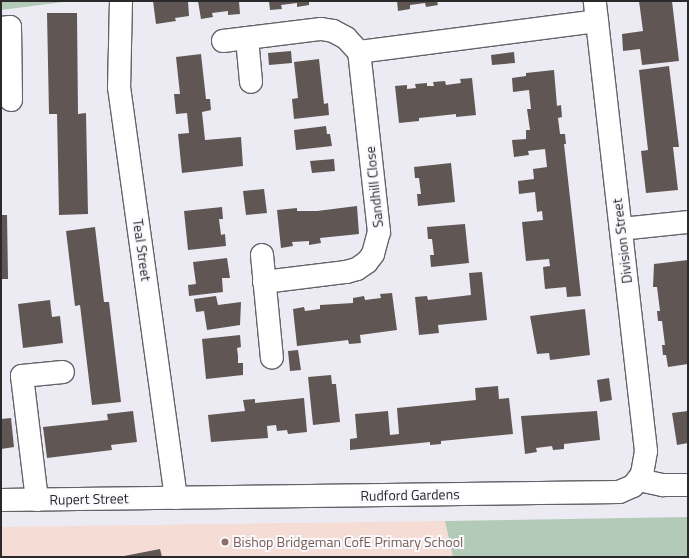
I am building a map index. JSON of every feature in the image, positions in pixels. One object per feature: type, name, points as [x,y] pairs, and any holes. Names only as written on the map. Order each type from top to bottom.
[{"type":"street","name":"Teal Street","points":[[121,1],[119,87],[176,498]]},
{"type":"street","points":[[223,41],[322,29],[333,31],[346,38],[360,52],[596,11]]},
{"type":"street","name":"Division Street","points":[[596,11],[646,451],[639,480]]},
{"type":"street","points":[[1,28],[10,28],[11,100]]},
{"type":"street","points":[[247,38],[251,82]]},
{"type":"street","name":"Sandhill Close","points":[[264,282],[346,272],[362,266],[373,254],[379,232],[360,52]]},
{"type":"street","points":[[621,230],[688,222]]},
{"type":"street","points":[[262,255],[272,358]]},
{"type":"street","points":[[36,500],[22,376],[63,372]]},
{"type":"street","name":"Rudford Gardens","points":[[176,498],[619,492],[628,490],[639,480]]},
{"type":"street","points":[[639,480],[662,485],[688,485]]},
{"type":"street","name":"Rupert Street","points":[[1,500],[176,498]]},
{"type":"shaded area","name":"Bishop Bridgeman CofE Primary School","points":[[445,521],[453,557],[1,557],[1,527]]},
{"type":"green space","points":[[1,1],[71,1],[1,10]]},
{"type":"green space","points":[[688,517],[688,557],[453,557],[445,521]]},
{"type":"building","points":[[153,1],[188,1],[189,16],[175,18],[176,21],[156,24]]},
{"type":"building","points":[[198,1],[239,1],[240,14],[228,15],[228,11],[212,13],[213,17],[201,19]]},
{"type":"building","points":[[269,1],[309,1],[309,5],[297,7],[297,3],[281,5],[282,9],[270,10]]},
{"type":"building","points":[[397,1],[437,1],[438,5],[426,7],[425,3],[410,5],[410,9],[398,11]]},
{"type":"building","points":[[639,1],[672,1],[679,61],[642,65],[640,49],[623,51],[622,34],[643,31]]},
{"type":"building","points":[[47,13],[77,13],[78,114],[86,113],[88,214],[59,215],[57,114],[49,114]]},
{"type":"building","points":[[291,51],[292,63],[269,65],[268,53]]},
{"type":"building","points":[[514,52],[515,63],[492,65],[491,55]]},
{"type":"building","points":[[201,54],[206,99],[210,99],[211,110],[202,112],[205,140],[241,137],[243,166],[182,173],[178,134],[189,133],[187,113],[176,114],[174,94],[180,94],[176,57]]},
{"type":"building","points":[[319,59],[324,104],[328,103],[329,115],[294,119],[292,99],[298,98],[294,62]]},
{"type":"building","points":[[669,66],[679,147],[673,147],[678,190],[646,193],[641,151],[648,150],[639,70]]},
{"type":"building","points":[[554,70],[557,106],[561,105],[562,117],[558,118],[560,134],[565,134],[566,144],[564,144],[581,296],[567,297],[566,287],[545,289],[543,267],[550,266],[549,259],[526,261],[522,222],[543,220],[542,211],[537,212],[535,192],[519,194],[518,181],[534,179],[533,169],[547,167],[545,149],[528,151],[529,155],[514,157],[512,140],[526,139],[526,130],[530,130],[527,109],[531,109],[529,90],[513,92],[512,78],[526,76],[526,73]]},
{"type":"building","points":[[472,78],[476,115],[456,117],[456,114],[419,118],[419,121],[399,123],[395,86],[407,85],[407,89],[416,88],[415,84],[427,83],[427,86],[434,86],[433,82],[445,81],[446,85],[461,83],[460,79]]},
{"type":"building","points":[[326,126],[327,134],[330,134],[332,146],[296,150],[294,130]]},
{"type":"building","points":[[334,159],[335,171],[312,173],[310,161]]},
{"type":"building","points":[[451,163],[455,202],[418,206],[417,194],[421,194],[419,178],[415,178],[414,167]]},
{"type":"building","points":[[264,189],[267,213],[246,215],[243,191]]},
{"type":"building","points":[[357,206],[359,234],[320,238],[321,243],[309,245],[309,241],[292,242],[293,246],[281,248],[277,210],[297,208],[297,211],[317,211]]},
{"type":"building","points":[[222,207],[223,219],[219,219],[221,235],[225,234],[226,246],[188,250],[184,211]]},
{"type":"building","points":[[1,215],[7,215],[8,279],[1,279]]},
{"type":"building","points":[[465,224],[469,263],[431,267],[430,255],[434,255],[432,239],[428,239],[427,227]]},
{"type":"building","points":[[95,227],[104,302],[109,302],[121,402],[92,405],[80,305],[75,306],[66,231]]},
{"type":"building","points":[[227,258],[230,278],[222,278],[223,292],[189,296],[188,285],[196,284],[193,262]]},
{"type":"building","points":[[688,260],[688,364],[668,367],[666,355],[663,355],[662,345],[665,345],[662,321],[658,321],[657,311],[660,311],[657,287],[653,287],[654,264]]},
{"type":"building","points":[[482,272],[487,320],[438,325],[439,333],[419,335],[415,297],[427,296],[428,300],[471,295],[469,273]]},
{"type":"building","points":[[392,293],[397,330],[360,335],[361,343],[349,344],[348,340],[297,346],[293,309],[304,307],[305,311],[320,309],[320,305],[353,303],[353,298],[364,296],[365,300],[381,298],[380,294]]},
{"type":"building","points":[[216,296],[218,305],[241,302],[240,325],[207,330],[204,311],[196,312],[194,299]]},
{"type":"building","points":[[50,300],[52,317],[60,316],[63,343],[23,348],[18,304]]},
{"type":"building","points":[[585,309],[590,355],[550,360],[549,353],[537,354],[530,316]]},
{"type":"building","points":[[240,335],[241,347],[237,348],[238,363],[243,363],[243,375],[206,379],[202,339]]},
{"type":"building","points":[[298,350],[301,370],[290,371],[288,351]]},
{"type":"building","points":[[331,375],[332,384],[336,384],[340,422],[313,425],[308,377]]},
{"type":"building","points":[[609,378],[612,400],[600,402],[597,380]]},
{"type":"building","points":[[498,386],[499,399],[509,398],[513,434],[441,441],[441,444],[430,445],[430,442],[350,450],[350,439],[357,438],[355,414],[388,411],[390,435],[399,434],[397,408],[476,400],[475,388]]},
{"type":"building","points":[[304,398],[307,432],[288,434],[287,430],[277,431],[276,425],[267,426],[268,438],[211,442],[208,415],[245,411],[243,400],[255,399],[255,403]]},
{"type":"building","points":[[133,411],[137,442],[111,445],[112,450],[47,458],[43,427],[108,420],[107,414]]},
{"type":"building","points":[[597,411],[600,440],[564,444],[564,449],[553,450],[552,446],[536,448],[537,452],[525,454],[521,416]]},
{"type":"building","points":[[688,411],[688,443],[677,445],[672,413]]},
{"type":"building","points":[[11,418],[14,447],[1,449],[1,419]]},
{"type":"building","points":[[160,549],[162,557],[124,557],[124,556]]},
{"type":"place","name":"Bishop Bridgeman CofE Primary School","points":[[225,542]]}]
